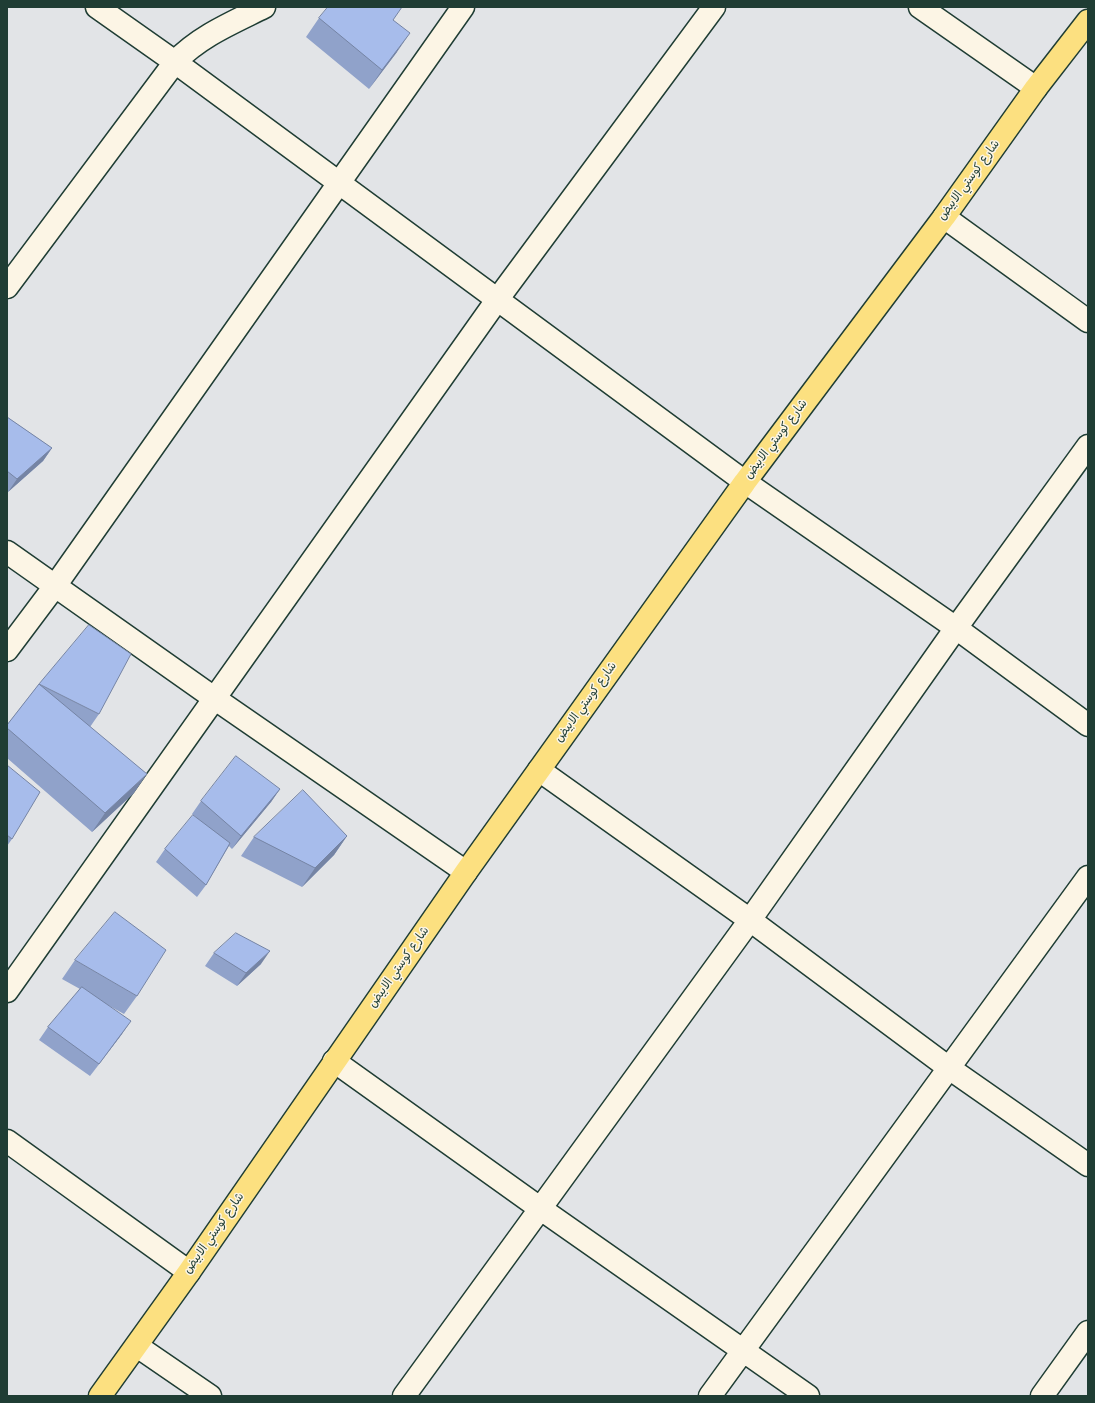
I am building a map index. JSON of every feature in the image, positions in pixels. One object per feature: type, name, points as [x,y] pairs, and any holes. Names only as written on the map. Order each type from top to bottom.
[{"type":"highway","name":"شارع كوستي الابيض","points":[[100,1396],[189,1272],[466,872],[745,482],[944,217],[1036,88],[1088,21]]},
{"type":"street","points":[[97,7],[175,62],[745,482],[956,628],[1088,725]]},
{"type":"street","points":[[7,287],[175,62],[202,39],[264,7]]},
{"type":"street","points":[[7,650],[55,586],[463,7]]},
{"type":"street","points":[[7,991],[497,300],[714,7]]},
{"type":"street","points":[[920,7],[1036,88]]},
{"type":"street","points":[[944,217],[1088,321]]},
{"type":"street","points":[[404,1396],[750,920],[956,628],[1088,446]]},
{"type":"street","points":[[7,552],[214,698],[466,872]]},
{"type":"street","points":[[539,770],[750,920],[949,1068],[1088,1165]]},
{"type":"street","points":[[710,1396],[1088,877]]},
{"type":"street","points":[[334,1061],[541,1209],[743,1349],[808,1396]]},
{"type":"street","points":[[7,1141],[189,1272]]},
{"type":"street","points":[[1042,1396],[1088,1332]]},
{"type":"street","points":[[137,1346],[210,1396]]},
{"type":"building","points":[[328,7],[402,7],[393,20],[410,33],[382,70],[319,18]]},
{"type":"building","points":[[7,417],[52,448],[17,479],[7,471]]},
{"type":"building","points":[[89,625],[131,654],[99,714],[39,684]]},
{"type":"building","points":[[39,684],[147,774],[105,813],[7,728],[7,725]]},
{"type":"building","points":[[236,756],[280,789],[241,836],[201,801]]},
{"type":"building","points":[[7,765],[40,792],[12,839],[7,835]]},
{"type":"building","points":[[303,790],[347,836],[315,868],[254,837]]},
{"type":"building","points":[[193,815],[230,843],[206,885],[165,849]]},
{"type":"building","points":[[115,912],[166,950],[137,996],[75,960]]},
{"type":"building","points":[[236,933],[270,951],[246,973],[214,953]]},
{"type":"building","points":[[82,987],[131,1021],[99,1064],[48,1027]]}]
